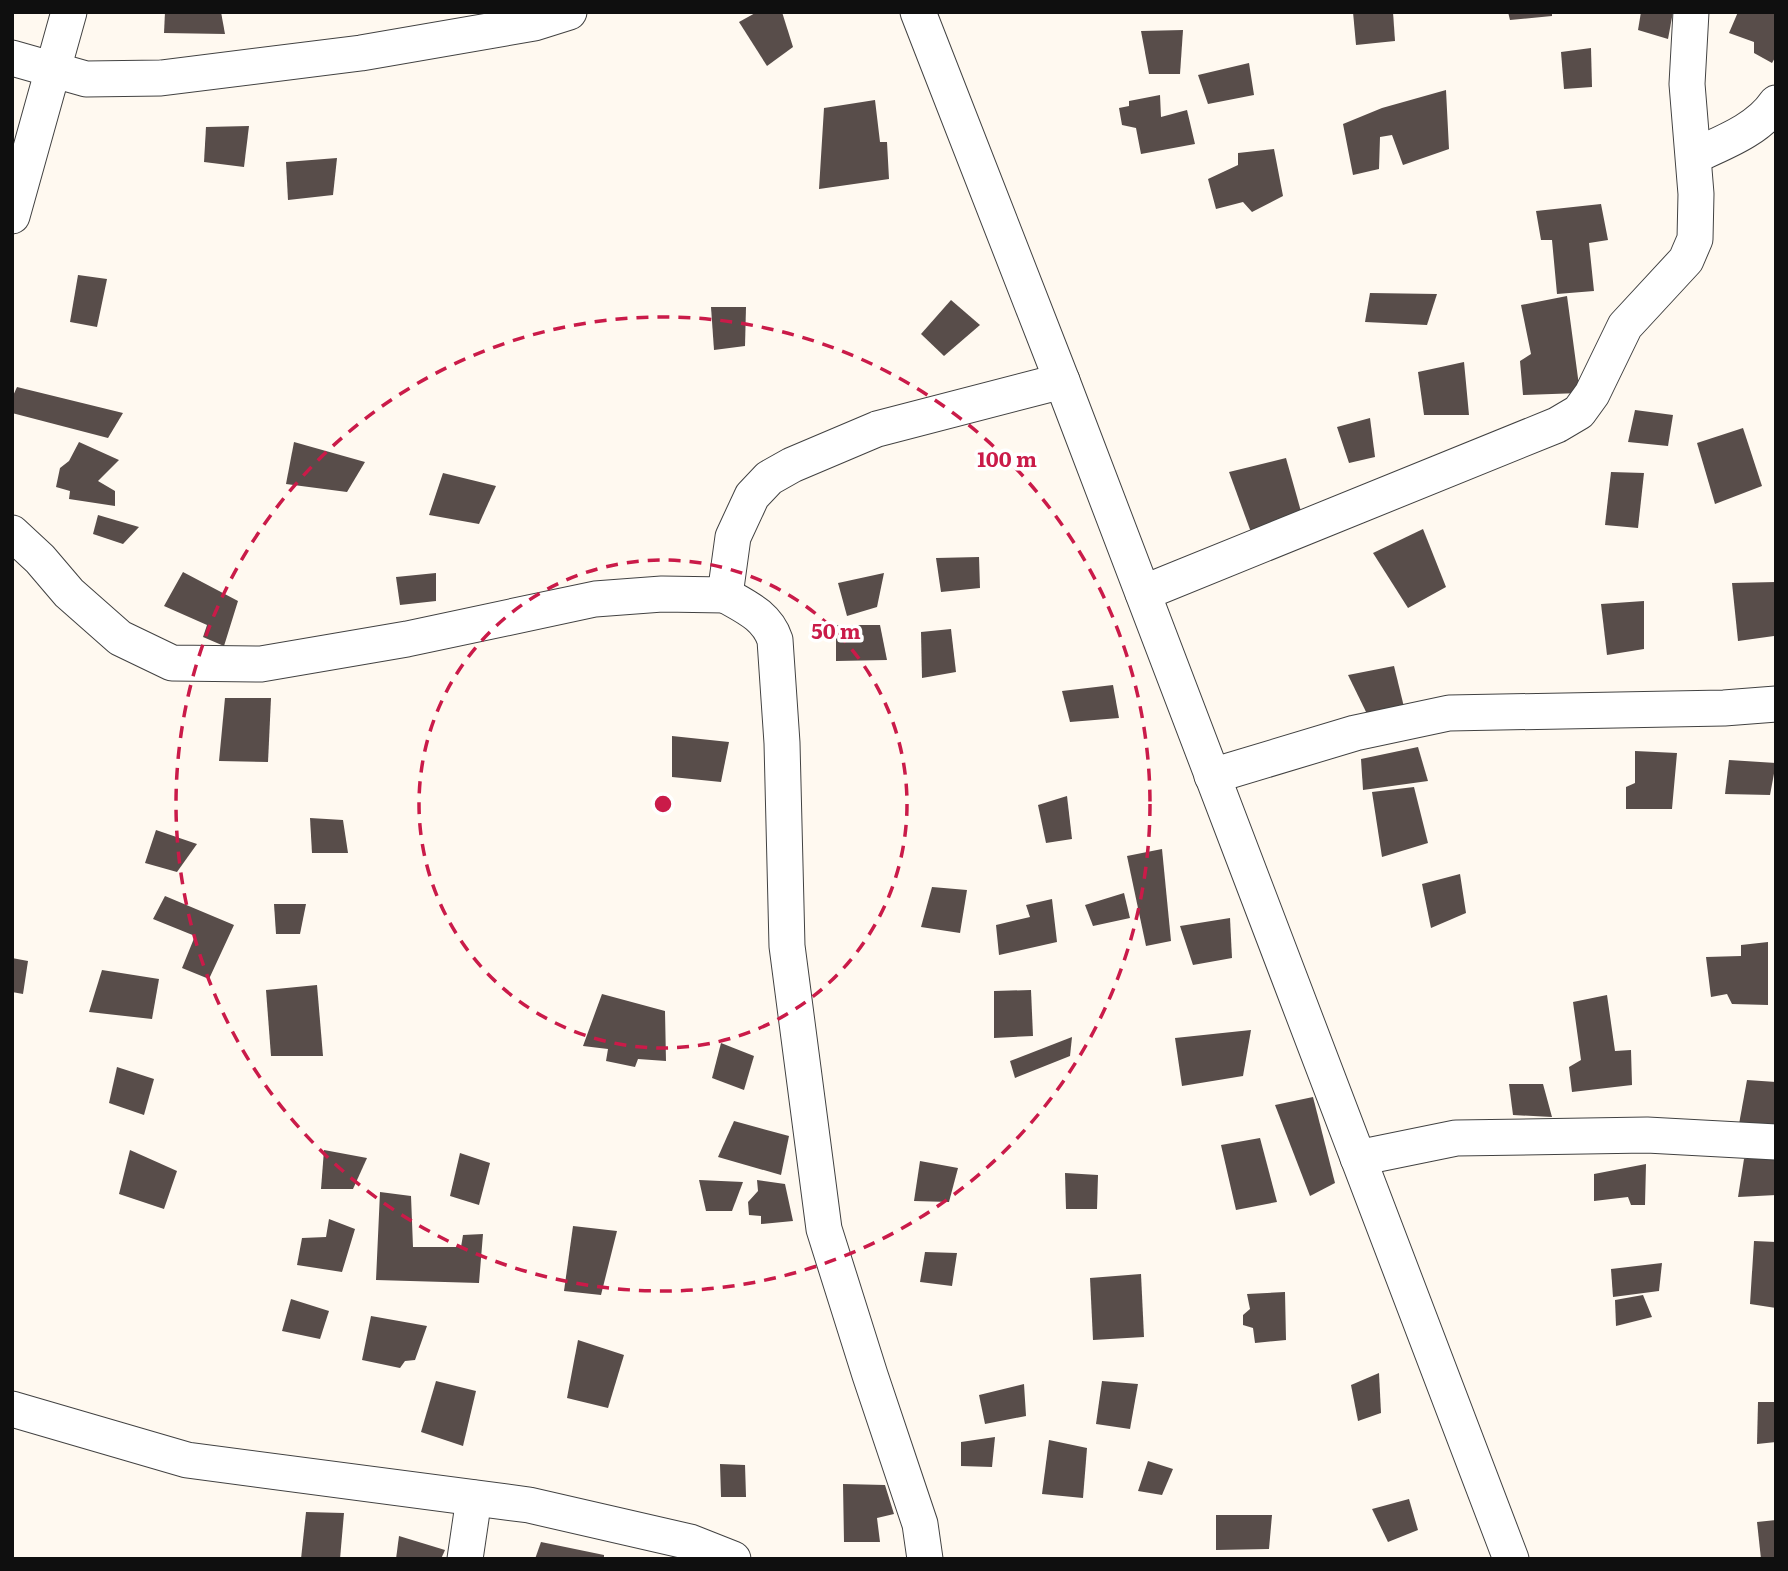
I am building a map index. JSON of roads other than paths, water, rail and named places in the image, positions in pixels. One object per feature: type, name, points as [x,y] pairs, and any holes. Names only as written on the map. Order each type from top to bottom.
[{"type":"street","points":[[12,216],[69,12]]},
{"type":"street","points":[[12,58],[86,79],[161,78],[362,53],[534,23],[569,12]]},
{"type":"street","points":[[918,12],[1062,381],[1511,1559]]},
{"type":"street","points":[[1143,593],[1557,425],[1579,412],[1592,394],[1625,326],[1686,260],[1695,239],[1696,194],[1687,83],[1691,12]]},
{"type":"street","points":[[1694,156],[1737,137],[1776,103]]},
{"type":"street","points":[[725,595],[733,537],[752,496],[769,478],[792,465],[877,429],[1062,381]]},
{"type":"street","points":[[12,533],[40,559],[69,593],[120,638],[172,663],[261,664],[407,639],[595,599],[662,594],[725,595],[757,613],[772,630],[775,640],[782,743],[786,946],[824,1229],[920,1524],[925,1559]]},
{"type":"street","points":[[1212,776],[1355,733],[1449,713],[1724,708],[1776,704]]},
{"type":"street","points":[[1358,1158],[1456,1138],[1647,1135],[1776,1142]]},
{"type":"street","points":[[12,1409],[187,1460],[529,1505],[690,1542],[733,1559]]},
{"type":"street","points":[[465,1559],[474,1498]]}]
